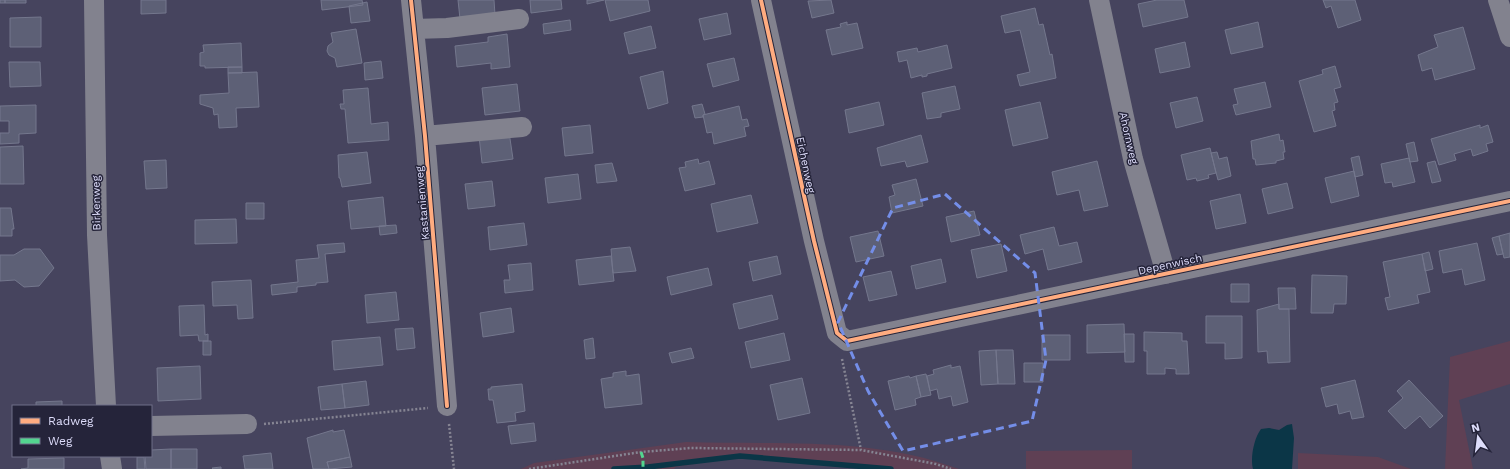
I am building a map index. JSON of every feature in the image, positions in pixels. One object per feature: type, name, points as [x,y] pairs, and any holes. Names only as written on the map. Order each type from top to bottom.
[{"type":"street","name":"Birkenweg","points":[[94,0],[96,235],[106,405]]},
{"type":"street","name":"Kastanienweg","points":[[411,0],[425,136],[447,406]]},
{"type":"street","name":"Eichenweg","points":[[762,0],[814,241],[837,333]]},
{"type":"street","name":"Ahornweg","points":[[1100,0],[1134,159],[1166,274]]},
{"type":"street","points":[[1498,0],[1510,37]]},
{"type":"street","points":[[414,29],[447,28],[519,19]]},
{"type":"street","points":[[425,136],[522,127]]},
{"type":"street","name":"Depenwisch","points":[[837,333],[847,341],[1510,201]]},
{"type":"street","points":[[152,426],[247,424]]},
{"type":"street","points":[[110,457],[112,469]]},
{"type":"path","points":[[837,333],[861,450]]},
{"type":"path","points":[[247,424],[277,423],[447,406],[454,469]]},
{"type":"path","points":[[529,469],[641,452],[691,448],[861,450],[936,464],[951,469]]},
{"type":"highlighted area","points":[[945,194],[1035,273],[1046,360],[1032,421],[903,451],[868,391],[838,322],[893,208]]},
{"type":"shaded area","points":[[1510,341],[1510,384],[1459,400],[1473,469],[1445,469],[1450,357]]},
{"type":"shaded area","points":[[686,442],[790,443],[859,447],[893,451],[926,458],[959,469],[891,469],[740,456],[676,467],[674,469],[521,469],[534,463]]},
{"type":"shaded area","points":[[1132,450],[1132,469],[1026,469],[1026,451]]},
{"type":"shaded area","points":[[1298,453],[1378,457],[1411,469],[1298,469]]},
{"type":"water","points":[[1292,424],[1294,438],[1292,469],[1253,469],[1253,448],[1261,429],[1269,428],[1279,430]]},
{"type":"building","points":[[0,0],[5,0],[5,3],[0,3]]},
{"type":"building","points":[[5,0],[26,0],[26,3],[5,3]]},
{"type":"building","points":[[141,0],[166,0],[166,13],[141,14]]},
{"type":"building","points":[[321,0],[362,0],[363,5],[322,10]]},
{"type":"building","points":[[458,0],[494,0],[495,15],[460,19]]},
{"type":"building","points":[[530,0],[561,0],[562,9],[531,13]]},
{"type":"building","points":[[587,0],[604,0],[587,4]]},
{"type":"building","points":[[605,0],[648,0],[650,11],[610,21]]},
{"type":"building","points":[[831,0],[834,13],[812,18],[808,1]]},
{"type":"building","points":[[1157,0],[1184,0],[1188,17],[1143,27],[1138,4]]},
{"type":"building","points":[[1323,0],[1355,0],[1361,20],[1338,28],[1331,6],[1326,8]]},
{"type":"building","points":[[367,2],[370,21],[351,23],[349,6]]},
{"type":"building","points":[[1035,8],[1039,25],[1043,24],[1050,55],[1052,54],[1056,78],[1020,86],[1017,75],[1030,72],[1020,30],[1005,33],[1001,16]]},
{"type":"building","points":[[727,13],[731,34],[704,40],[699,19]]},
{"type":"building","points":[[41,17],[41,47],[10,47],[10,18]]},
{"type":"building","points":[[570,20],[571,30],[544,34],[543,24]]},
{"type":"building","points":[[847,22],[847,25],[857,23],[863,48],[832,55],[826,30],[841,27],[840,24]]},
{"type":"building","points":[[1258,22],[1263,47],[1231,54],[1225,30]]},
{"type":"building","points":[[651,26],[656,48],[629,54],[624,33]]},
{"type":"building","points":[[1463,27],[1475,69],[1435,80],[1432,68],[1422,71],[1418,55],[1438,47],[1434,35]]},
{"type":"building","points":[[356,29],[362,63],[337,67],[335,58],[329,55],[327,51],[328,46],[333,42],[331,33]]},
{"type":"building","points":[[507,34],[510,67],[491,69],[491,63],[457,67],[455,46],[488,42],[488,37]]},
{"type":"building","points":[[1185,42],[1190,67],[1160,73],[1155,49]]},
{"type":"building","points":[[241,43],[242,67],[205,68],[205,66],[200,66],[200,53],[204,52],[203,45]]},
{"type":"building","points":[[947,45],[952,68],[927,74],[927,76],[922,77],[922,75],[911,78],[907,60],[899,62],[897,52],[917,48],[918,52]]},
{"type":"building","points":[[734,58],[739,80],[713,87],[707,64]]},
{"type":"building","points":[[381,61],[383,78],[365,80],[364,63]]},
{"type":"building","points":[[9,62],[40,62],[41,86],[10,87]]},
{"type":"building","points":[[1335,66],[1341,87],[1334,89],[1338,102],[1334,103],[1335,110],[1332,111],[1336,126],[1314,132],[1299,81],[1323,74],[1322,70]]},
{"type":"building","points":[[228,67],[242,67],[242,73],[228,73]]},
{"type":"building","points":[[663,71],[668,103],[648,109],[640,77]]},
{"type":"building","points":[[257,72],[259,107],[236,108],[237,127],[219,128],[218,114],[214,115],[213,108],[200,104],[200,95],[229,93],[228,73]]},
{"type":"building","points":[[1265,82],[1271,107],[1236,115],[1233,105],[1238,104],[1234,89]]},
{"type":"building","points":[[517,84],[520,111],[485,115],[482,88]]},
{"type":"building","points":[[955,86],[960,109],[941,113],[941,117],[927,119],[922,93]]},
{"type":"building","points":[[368,88],[371,124],[388,122],[389,140],[348,143],[345,109],[341,109],[340,104],[344,104],[343,90]]},
{"type":"building","points":[[1197,97],[1203,121],[1176,128],[1170,103]]},
{"type":"building","points":[[879,102],[884,125],[849,133],[845,110]]},
{"type":"building","points":[[1040,102],[1048,138],[1013,146],[1005,110]]},
{"type":"building","points":[[702,104],[705,114],[703,117],[695,118],[692,106]]},
{"type":"building","points":[[36,105],[36,133],[19,134],[19,143],[0,144],[0,133],[9,133],[9,121],[0,121],[0,106]]},
{"type":"building","points":[[739,106],[742,120],[747,119],[749,126],[744,127],[746,136],[714,144],[712,132],[707,133],[703,115]]},
{"type":"building","points":[[590,125],[593,153],[565,156],[562,128]]},
{"type":"building","points":[[1480,125],[1480,128],[1488,125],[1493,142],[1486,144],[1488,151],[1473,156],[1471,149],[1454,154],[1456,160],[1439,165],[1431,139]]},
{"type":"building","points":[[509,132],[513,159],[482,163],[479,136]]},
{"type":"building","points":[[1279,134],[1280,141],[1283,140],[1285,152],[1283,152],[1284,159],[1276,161],[1276,163],[1256,165],[1255,159],[1253,159],[1251,141]]},
{"type":"building","points":[[921,135],[928,162],[907,167],[905,161],[881,166],[877,148]]},
{"type":"building","points":[[1414,142],[1418,161],[1410,162],[1406,144]]},
{"type":"building","points":[[23,146],[24,184],[0,184],[0,147]]},
{"type":"building","points":[[1210,148],[1216,173],[1208,175],[1209,178],[1197,181],[1196,178],[1187,180],[1181,155]]},
{"type":"building","points":[[367,152],[371,183],[342,187],[339,178],[338,155]]},
{"type":"building","points":[[1217,152],[1219,159],[1227,157],[1231,176],[1218,180],[1211,153]]},
{"type":"building","points":[[1359,156],[1363,175],[1355,177],[1351,158]]},
{"type":"building","points":[[1409,158],[1415,182],[1393,187],[1392,182],[1385,183],[1381,164]]},
{"type":"building","points":[[698,159],[699,164],[709,161],[715,184],[685,191],[679,168],[686,167],[685,162]]},
{"type":"building","points":[[166,160],[167,188],[146,189],[144,161]]},
{"type":"building","points":[[1097,161],[1108,206],[1084,211],[1079,190],[1057,195],[1052,172]]},
{"type":"building","points":[[1435,161],[1441,181],[1432,183],[1427,163]]},
{"type":"building","points":[[612,163],[617,181],[597,183],[595,165]]},
{"type":"building","points":[[1354,171],[1359,196],[1331,203],[1325,178]]},
{"type":"building","points":[[578,174],[581,199],[548,203],[545,178]]},
{"type":"building","points":[[916,179],[923,206],[892,213],[889,197],[895,195],[892,185]]},
{"type":"building","points":[[492,181],[495,206],[468,209],[465,184]]},
{"type":"building","points":[[1287,183],[1293,208],[1268,214],[1262,189]]},
{"type":"building","points":[[1240,194],[1246,223],[1216,229],[1210,201]]},
{"type":"building","points":[[751,195],[758,223],[717,232],[711,204]]},
{"type":"building","points":[[383,197],[386,226],[351,229],[348,201]]},
{"type":"building","points":[[246,203],[264,203],[264,219],[246,219]]},
{"type":"building","points":[[0,208],[11,208],[14,229],[12,229],[12,236],[0,236]]},
{"type":"building","points":[[974,211],[980,235],[951,242],[946,217]]},
{"type":"building","points":[[236,219],[237,243],[195,244],[195,220]]},
{"type":"building","points":[[524,223],[527,245],[490,250],[488,227]]},
{"type":"building","points":[[396,225],[397,233],[380,235],[379,226]]},
{"type":"building","points":[[1054,227],[1059,246],[1077,242],[1082,262],[1048,270],[1043,249],[1025,254],[1020,235]]},
{"type":"building","points":[[878,231],[884,256],[856,262],[850,237]]},
{"type":"building","points":[[1510,233],[1510,257],[1504,258],[1499,236]]},
{"type":"building","points":[[1499,236],[1503,254],[1497,255],[1492,238]]},
{"type":"building","points":[[344,243],[345,252],[325,254],[328,282],[297,287],[297,292],[272,295],[271,285],[298,282],[296,260],[319,258],[317,245]]},
{"type":"building","points":[[1477,243],[1485,280],[1465,285],[1462,269],[1443,273],[1439,251]]},
{"type":"building","points":[[1001,244],[1007,271],[977,278],[971,250]]},
{"type":"building","points":[[630,247],[636,271],[613,273],[611,249]]},
{"type":"building","points":[[24,249],[40,249],[54,268],[39,286],[24,287],[15,280],[0,281],[0,255],[14,255]]},
{"type":"building","points":[[1429,252],[1433,269],[1425,271],[1422,254]]},
{"type":"building","points":[[1422,254],[1430,292],[1417,295],[1419,303],[1388,310],[1385,298],[1390,297],[1383,262]]},
{"type":"building","points":[[611,256],[614,281],[579,285],[576,260]]},
{"type":"building","points":[[777,256],[781,274],[753,281],[749,262]]},
{"type":"building","points":[[941,259],[946,282],[916,289],[911,266]]},
{"type":"building","points":[[531,263],[533,290],[505,293],[504,280],[510,280],[508,265]]},
{"type":"building","points":[[708,268],[712,285],[671,295],[667,277]]},
{"type":"building","points":[[891,271],[897,295],[869,301],[863,277]]},
{"type":"building","points":[[1312,275],[1347,276],[1346,304],[1334,304],[1333,313],[1311,313]]},
{"type":"building","points":[[251,280],[253,318],[238,319],[237,305],[213,306],[212,282]]},
{"type":"building","points":[[1231,284],[1249,284],[1249,302],[1231,302]]},
{"type":"building","points":[[1278,288],[1295,288],[1296,309],[1279,309]]},
{"type":"building","points":[[396,292],[399,320],[367,323],[365,295]]},
{"type":"building","points":[[772,295],[778,319],[739,329],[733,304]]},
{"type":"building","points":[[1279,304],[1279,309],[1289,309],[1290,362],[1268,363],[1267,351],[1258,352],[1257,310]]},
{"type":"building","points":[[204,305],[205,335],[208,334],[208,341],[199,341],[198,335],[180,336],[179,306]]},
{"type":"building","points":[[511,308],[514,332],[483,337],[480,313]]},
{"type":"building","points":[[1206,316],[1242,316],[1242,358],[1225,359],[1225,343],[1206,343]]},
{"type":"building","points":[[1124,324],[1125,352],[1087,353],[1087,325]]},
{"type":"building","points":[[413,328],[415,348],[397,350],[395,329]]},
{"type":"building","points":[[1144,332],[1182,333],[1182,341],[1187,341],[1189,374],[1176,374],[1176,369],[1165,368],[1165,374],[1147,374],[1147,351],[1144,351]]},
{"type":"building","points":[[784,333],[790,360],[751,368],[745,342]]},
{"type":"building","points":[[1124,334],[1134,334],[1134,362],[1125,362]]},
{"type":"building","points":[[1042,335],[1070,335],[1070,360],[1042,360]]},
{"type":"building","points":[[380,337],[383,365],[334,370],[332,341]]},
{"type":"building","points":[[593,338],[595,358],[586,359],[584,340]]},
{"type":"building","points":[[203,341],[211,341],[211,355],[203,355]]},
{"type":"building","points":[[691,348],[694,358],[672,363],[669,353]]},
{"type":"building","points":[[996,350],[1013,350],[1015,384],[998,384]]},
{"type":"building","points":[[996,350],[998,384],[981,385],[979,351]]},
{"type":"building","points":[[1024,363],[1043,363],[1043,382],[1024,382]]},
{"type":"building","points":[[951,365],[951,368],[960,366],[968,402],[953,406],[951,396],[939,399],[937,389],[930,391],[927,376],[934,374],[933,370]]},
{"type":"building","points":[[200,366],[201,399],[158,401],[157,368]]},
{"type":"building","points":[[626,371],[626,376],[639,374],[642,404],[605,408],[601,379],[613,377],[613,373]]},
{"type":"building","points":[[926,374],[931,395],[921,397],[916,376]]},
{"type":"building","points":[[909,376],[910,378],[916,376],[921,397],[915,399],[916,405],[895,410],[888,381]]},
{"type":"building","points":[[802,378],[810,413],[778,420],[770,385]]},
{"type":"building","points":[[1355,380],[1364,417],[1352,419],[1350,411],[1339,414],[1337,404],[1326,407],[1321,388]]},
{"type":"building","points":[[1409,380],[1443,416],[1430,428],[1420,416],[1405,429],[1388,411],[1403,398],[1397,391]]},
{"type":"building","points":[[366,381],[369,405],[345,408],[342,384]]},
{"type":"building","points":[[342,384],[345,408],[321,410],[318,387]]},
{"type":"building","points":[[522,384],[525,411],[515,413],[516,421],[497,423],[493,400],[489,400],[488,389],[491,389],[491,387]]},
{"type":"building","points":[[62,401],[62,405],[36,405],[36,402]]},
{"type":"building","points":[[534,423],[536,441],[511,444],[508,426]]},
{"type":"building","points":[[333,430],[333,432],[344,430],[350,457],[327,462],[329,469],[313,469],[307,438]]},
{"type":"building","points":[[171,449],[197,449],[197,469],[171,469]]},
{"type":"building","points":[[171,449],[171,469],[146,469],[145,457],[152,457],[152,450]]},
{"type":"building","points":[[271,453],[273,469],[245,469],[243,456]]},
{"type":"building","points":[[137,457],[144,457],[145,469],[137,469]]},
{"type":"building","points":[[350,457],[352,467],[329,469],[327,462]]},
{"type":"building","points":[[64,458],[64,469],[21,469],[28,468],[28,459]]},
{"type":"building","points":[[221,467],[221,469],[212,468]]},
{"type":"waterway","points":[[614,469],[648,467],[740,456],[891,469]]},
{"type":"marked path","points":[[641,452],[643,458],[643,469]]},
{"type":"cycle path","points":[[411,0],[425,136],[447,406]]},
{"type":"cycle path","points":[[761,0],[814,241],[837,333],[847,341],[1510,201]]}]
